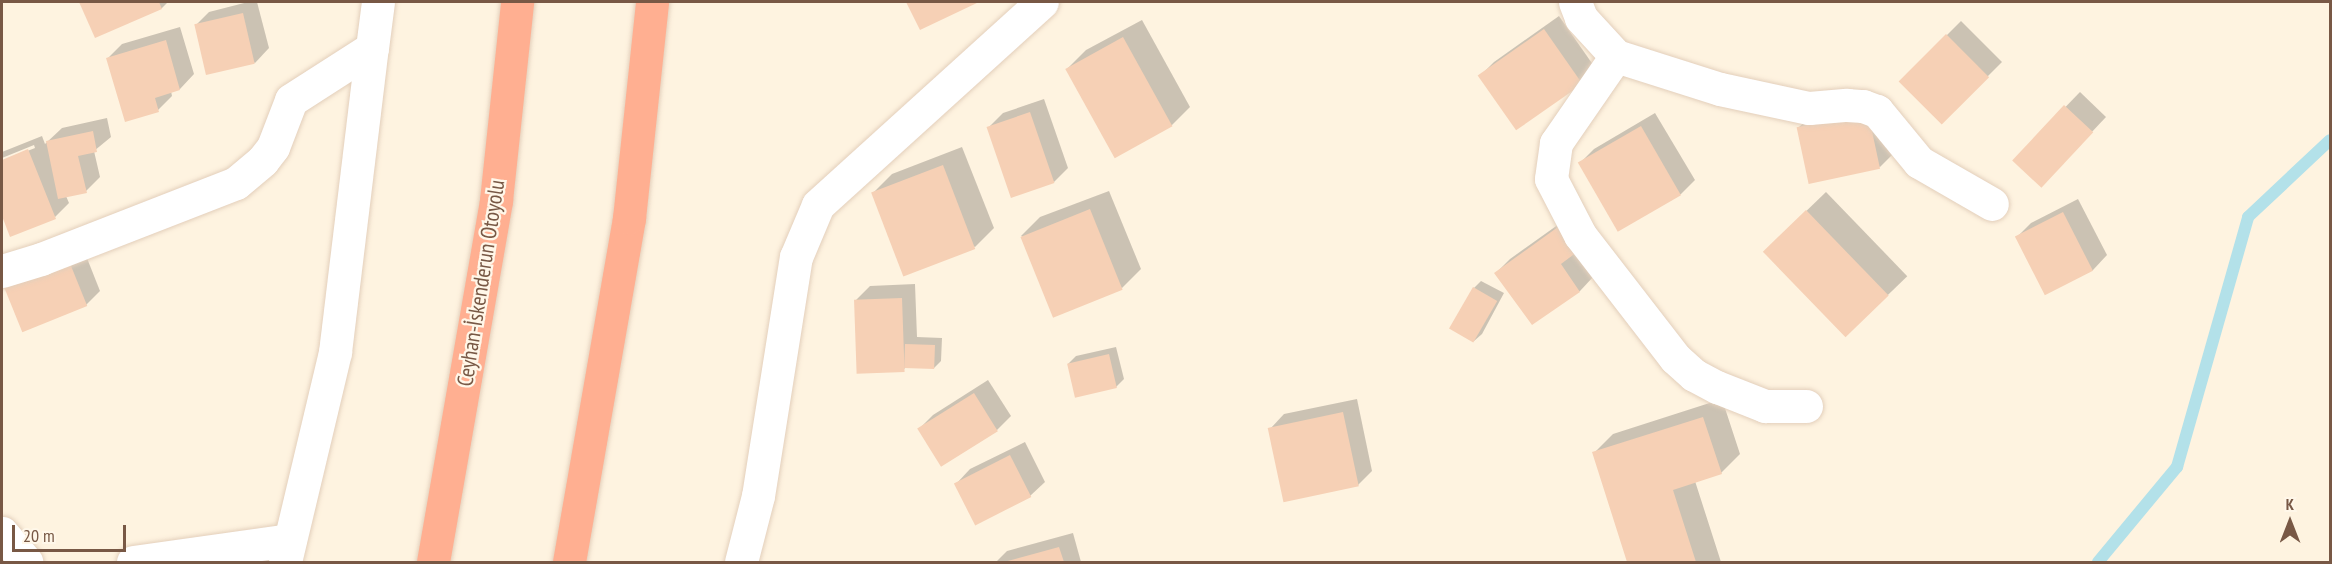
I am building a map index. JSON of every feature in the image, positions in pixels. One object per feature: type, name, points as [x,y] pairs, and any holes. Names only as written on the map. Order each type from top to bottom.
[{"type":"highway","name":"Ceyhan-İskenderun Otoyolu","points":[[433,562],[496,200],[517,2]]},
{"type":"highway","points":[[569,562],[629,218],[652,2]]},
{"type":"street","points":[[133,562],[287,551],[335,352],[378,2]]},
{"type":"street","points":[[741,562],[758,496],[796,257],[818,205],[1042,2]]},
{"type":"street","points":[[1575,2],[1581,18],[1616,56],[1720,89],[1809,108],[1863,106],[1877,111],[1919,162],[1992,204]]},
{"type":"street","points":[[2,271],[41,259],[236,183],[263,160],[273,147],[291,100],[372,48]]},
{"type":"street","points":[[1616,56],[1556,143],[1551,179],[1580,235],[1675,358],[1694,375],[1765,406],[1806,406]]},
{"type":"street","points":[[2,533],[26,562]]},
{"type":"building","points":[[79,2],[159,2],[162,9],[95,38]]},
{"type":"building","points":[[906,2],[979,2],[920,30]]},
{"type":"building","points":[[243,13],[255,64],[206,75],[194,24]]},
{"type":"building","points":[[1544,29],[1582,84],[1516,130],[1478,75]]},
{"type":"building","points":[[1946,34],[1989,77],[1942,125],[1899,81]]},
{"type":"building","points":[[1123,37],[1172,126],[1115,158],[1065,69]]},
{"type":"building","points":[[166,40],[180,90],[155,98],[159,112],[125,122],[106,58]]},
{"type":"building","points":[[2064,105],[2093,132],[2041,188],[2012,161]]},
{"type":"building","points":[[1030,112],[1054,183],[1011,198],[987,127]]},
{"type":"building","points":[[1868,112],[1880,169],[1809,184],[1797,127]]},
{"type":"building","points":[[1641,126],[1681,195],[1618,232],[1578,162]]},
{"type":"building","points":[[93,131],[97,152],[78,156],[87,193],[58,199],[46,141]]},
{"type":"building","points":[[28,149],[56,219],[10,237],[2,216],[2,160]]},
{"type":"building","points":[[943,165],[975,249],[903,277],[871,193]]},
{"type":"building","points":[[1090,209],[1123,290],[1053,318],[1020,237]]},
{"type":"building","points":[[1806,210],[1889,296],[1846,337],[1763,252]]},
{"type":"building","points":[[2063,212],[2093,271],[2045,295],[2015,237]]},
{"type":"building","points":[[1558,227],[1577,252],[1561,264],[1580,292],[1532,325],[1494,273]]},
{"type":"building","points":[[67,256],[87,306],[22,332],[2,282]]},
{"type":"building","points":[[1473,287],[1497,301],[1473,343],[1449,329]]},
{"type":"building","points":[[902,298],[905,372],[857,374],[854,300]]},
{"type":"building","points":[[905,344],[935,345],[934,369],[904,368]]},
{"type":"building","points":[[1109,354],[1117,388],[1075,398],[1067,364]]},
{"type":"building","points":[[974,393],[998,431],[941,467],[917,429]]},
{"type":"building","points":[[1343,412],[1359,486],[1283,502],[1268,428]]},
{"type":"building","points":[[1703,417],[1722,474],[1673,490],[1696,562],[1627,562],[1592,452]]},
{"type":"building","points":[[1010,455],[1031,497],[975,525],[954,484]]},
{"type":"building","points":[[1059,547],[1064,562],[1004,562]]},
{"type":"waterway","points":[[2098,562],[2177,467],[2248,217],[2330,140]]}]
